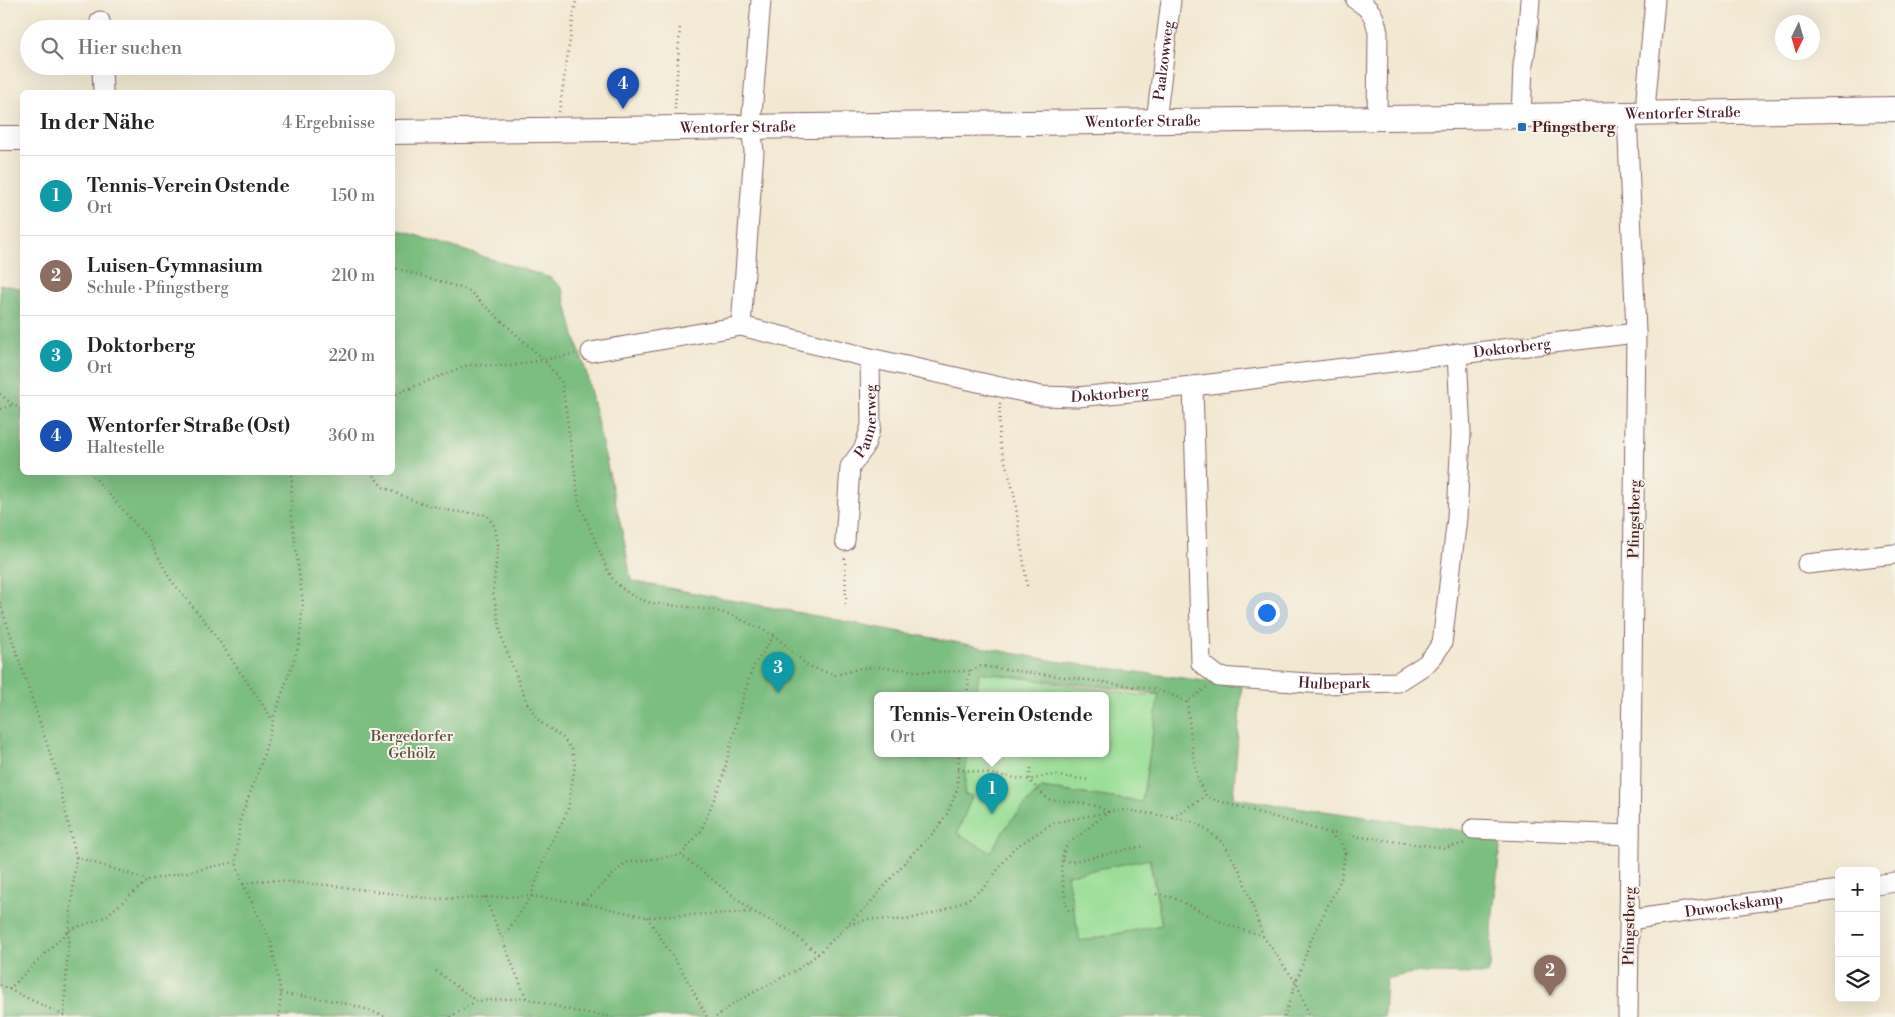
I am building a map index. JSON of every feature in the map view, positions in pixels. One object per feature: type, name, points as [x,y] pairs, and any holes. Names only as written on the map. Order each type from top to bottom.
[{"type":"main road","name":"Wentorfer Straße","points":[[395,132],[1895,109]]},
{"type":"main road","points":[[0,138],[20,138]]},
{"type":"street","points":[[741,326],[754,151],[751,127],[761,0]]},
{"type":"street","name":"Paalzowweg","points":[[1156,121],[1171,0]]},
{"type":"street","points":[[1356,0],[1368,7],[1376,20],[1378,33],[1378,118]]},
{"type":"street","points":[[1521,116],[1523,65],[1530,0]]},
{"type":"street","name":"Pfingstberg","points":[[1628,1017],[1636,333],[1636,113],[1646,98],[1655,0]]},
{"type":"street","points":[[102,75],[103,90]]},
{"type":"street","name":"Doktorberg","points":[[591,352],[741,326],[870,358],[1041,396],[1077,397],[1193,386],[1636,333]]},
{"type":"street","name":"Hulbepark","points":[[1220,677],[1324,684],[1398,682],[1413,674],[1434,655],[1442,643],[1457,518],[1462,433],[1458,353]]},
{"type":"street","name":"Pannerweg","points":[[845,541],[850,467],[864,448],[871,426],[870,358]]},
{"type":"street","points":[[1193,386],[1201,663],[1220,677]]},
{"type":"street","points":[[1807,564],[1895,554]]},
{"type":"street","points":[[1473,829],[1630,834]]},
{"type":"street","points":[[1880,884],[1895,882]]},
{"type":"street","name":"Duwockskamp","points":[[1629,920],[1835,891]]},
{"type":"path","points":[[556,130],[576,0]]},
{"type":"path","points":[[673,128],[680,26]]},
{"type":"path","points":[[395,268],[468,290],[543,358],[562,383],[578,503],[614,581],[636,598],[651,603],[693,607],[732,615],[774,635],[808,665],[836,674],[861,668],[876,667],[926,672],[970,671],[981,666],[1154,689],[1187,702]]},
{"type":"path","points":[[395,396],[468,365],[510,366],[543,358],[591,352]]},
{"type":"path","points":[[1000,387],[999,440],[1014,493],[1027,586]]},
{"type":"path","points":[[0,394],[20,409]]},
{"type":"path","points":[[0,409],[13,405]]},
{"type":"path","points":[[93,475],[150,541],[170,579],[208,625],[272,720]]},
{"type":"path","points":[[279,1017],[281,994],[271,941],[242,884],[236,862],[240,820],[262,761],[272,720],[299,645],[303,603],[291,512],[292,475]]},
{"type":"path","points":[[373,475],[383,487],[414,501],[451,511],[488,515],[495,527],[498,544],[493,592],[503,642],[527,703],[540,722],[563,738],[572,750],[575,765],[568,810],[546,854],[531,896],[502,939]]},
{"type":"path","points":[[845,541],[846,606]]},
{"type":"path","points":[[0,603],[56,771],[76,857],[69,930],[65,1016],[0,985]]},
{"type":"path","points":[[583,903],[625,863],[681,855],[701,831],[722,780],[742,701],[753,667],[774,635]]},
{"type":"path","points":[[967,692],[970,671]]},
{"type":"path","points":[[1187,702],[1220,677]]},
{"type":"path","points":[[1187,702],[1201,786],[1206,796],[1214,800],[1330,833],[1445,848],[1464,845],[1473,834],[1473,829]]},
{"type":"path","points":[[716,1017],[734,1003],[798,969],[818,954],[849,925],[935,831],[947,814],[957,790],[959,757]]},
{"type":"path","points":[[1029,780],[1031,768]]},
{"type":"path","points":[[958,769],[1029,780],[1050,776],[1090,780]]},
{"type":"path","points":[[1029,780],[1047,800],[1099,806],[1108,812]]},
{"type":"path","points":[[1172,816],[1206,796]]},
{"type":"path","points":[[849,925],[868,919],[906,920],[942,911],[968,900],[985,887],[1014,848],[1053,823],[1125,810],[1172,816],[1193,822],[1206,829],[1223,843],[1241,873],[1263,936],[1297,984],[1310,1017]]},
{"type":"path","points":[[1073,910],[1069,911],[1067,908],[1060,867],[1067,845],[1108,812]]},
{"type":"path","points":[[1284,1017],[1310,942],[1341,879],[1343,871],[1345,853],[1341,843],[1330,833]]},
{"type":"path","points":[[1063,860],[1070,862],[1143,846]]},
{"type":"path","points":[[681,855],[754,912],[792,932],[818,954]]},
{"type":"path","points":[[76,857],[148,880]]},
{"type":"path","points":[[9,989],[69,930],[105,917],[148,880],[236,862]]},
{"type":"path","points":[[242,884],[266,880],[327,885],[434,899],[531,896],[583,903],[647,917],[754,912]]},
{"type":"path","points":[[1156,894],[1174,898],[1228,925],[1263,936]]},
{"type":"path","points":[[485,897],[526,998]]},
{"type":"path","points":[[647,917],[684,974],[707,1017]]},
{"type":"path","points":[[436,971],[476,1001]]},
{"type":"path","points":[[281,994],[322,998],[374,1012],[385,1017]]},
{"type":"path","points":[[450,1017],[476,1001],[526,998],[574,1012],[613,1017]]},
{"type":"green space","name":"Bergedorfer Gehölz","points":[[395,229],[551,278],[562,288],[574,335],[586,371],[625,545],[631,581],[1055,661],[1242,686],[1233,798],[1464,831],[1473,829],[1502,830],[1493,913],[1490,967],[1487,974],[1412,973],[1386,979],[1384,1017],[0,1017],[0,284],[20,289],[20,475],[395,475]],"holes":[[[979,672],[1159,694],[1142,802],[1041,788],[1009,823],[990,852],[957,833],[972,796],[964,794],[967,757],[874,757],[874,692],[976,692]],[[1150,859],[1162,925],[1080,941],[1067,875]]]},
{"type":"green space","points":[[979,672],[1145,696],[1159,694],[1142,802],[1041,788],[1009,823],[990,853],[957,833],[972,797],[964,794],[967,757],[1109,757],[1109,692],[976,692]]},
{"type":"green space","points":[[1147,848],[1162,925],[1080,941],[1064,865]]},
{"type":"place","name":"Wentorfer Straße (Ost)","points":[[623,109]]},
{"type":"place","name":"Pfingstberg","points":[[1522,127]]},
{"type":"place","name":"Doktorberg","points":[[778,693]]},
{"type":"place","name":"Tennis-Verein Ostende","points":[[992,814]]},
{"type":"place","name":"Luisen-Gymnasium","points":[[1550,996]]}]
